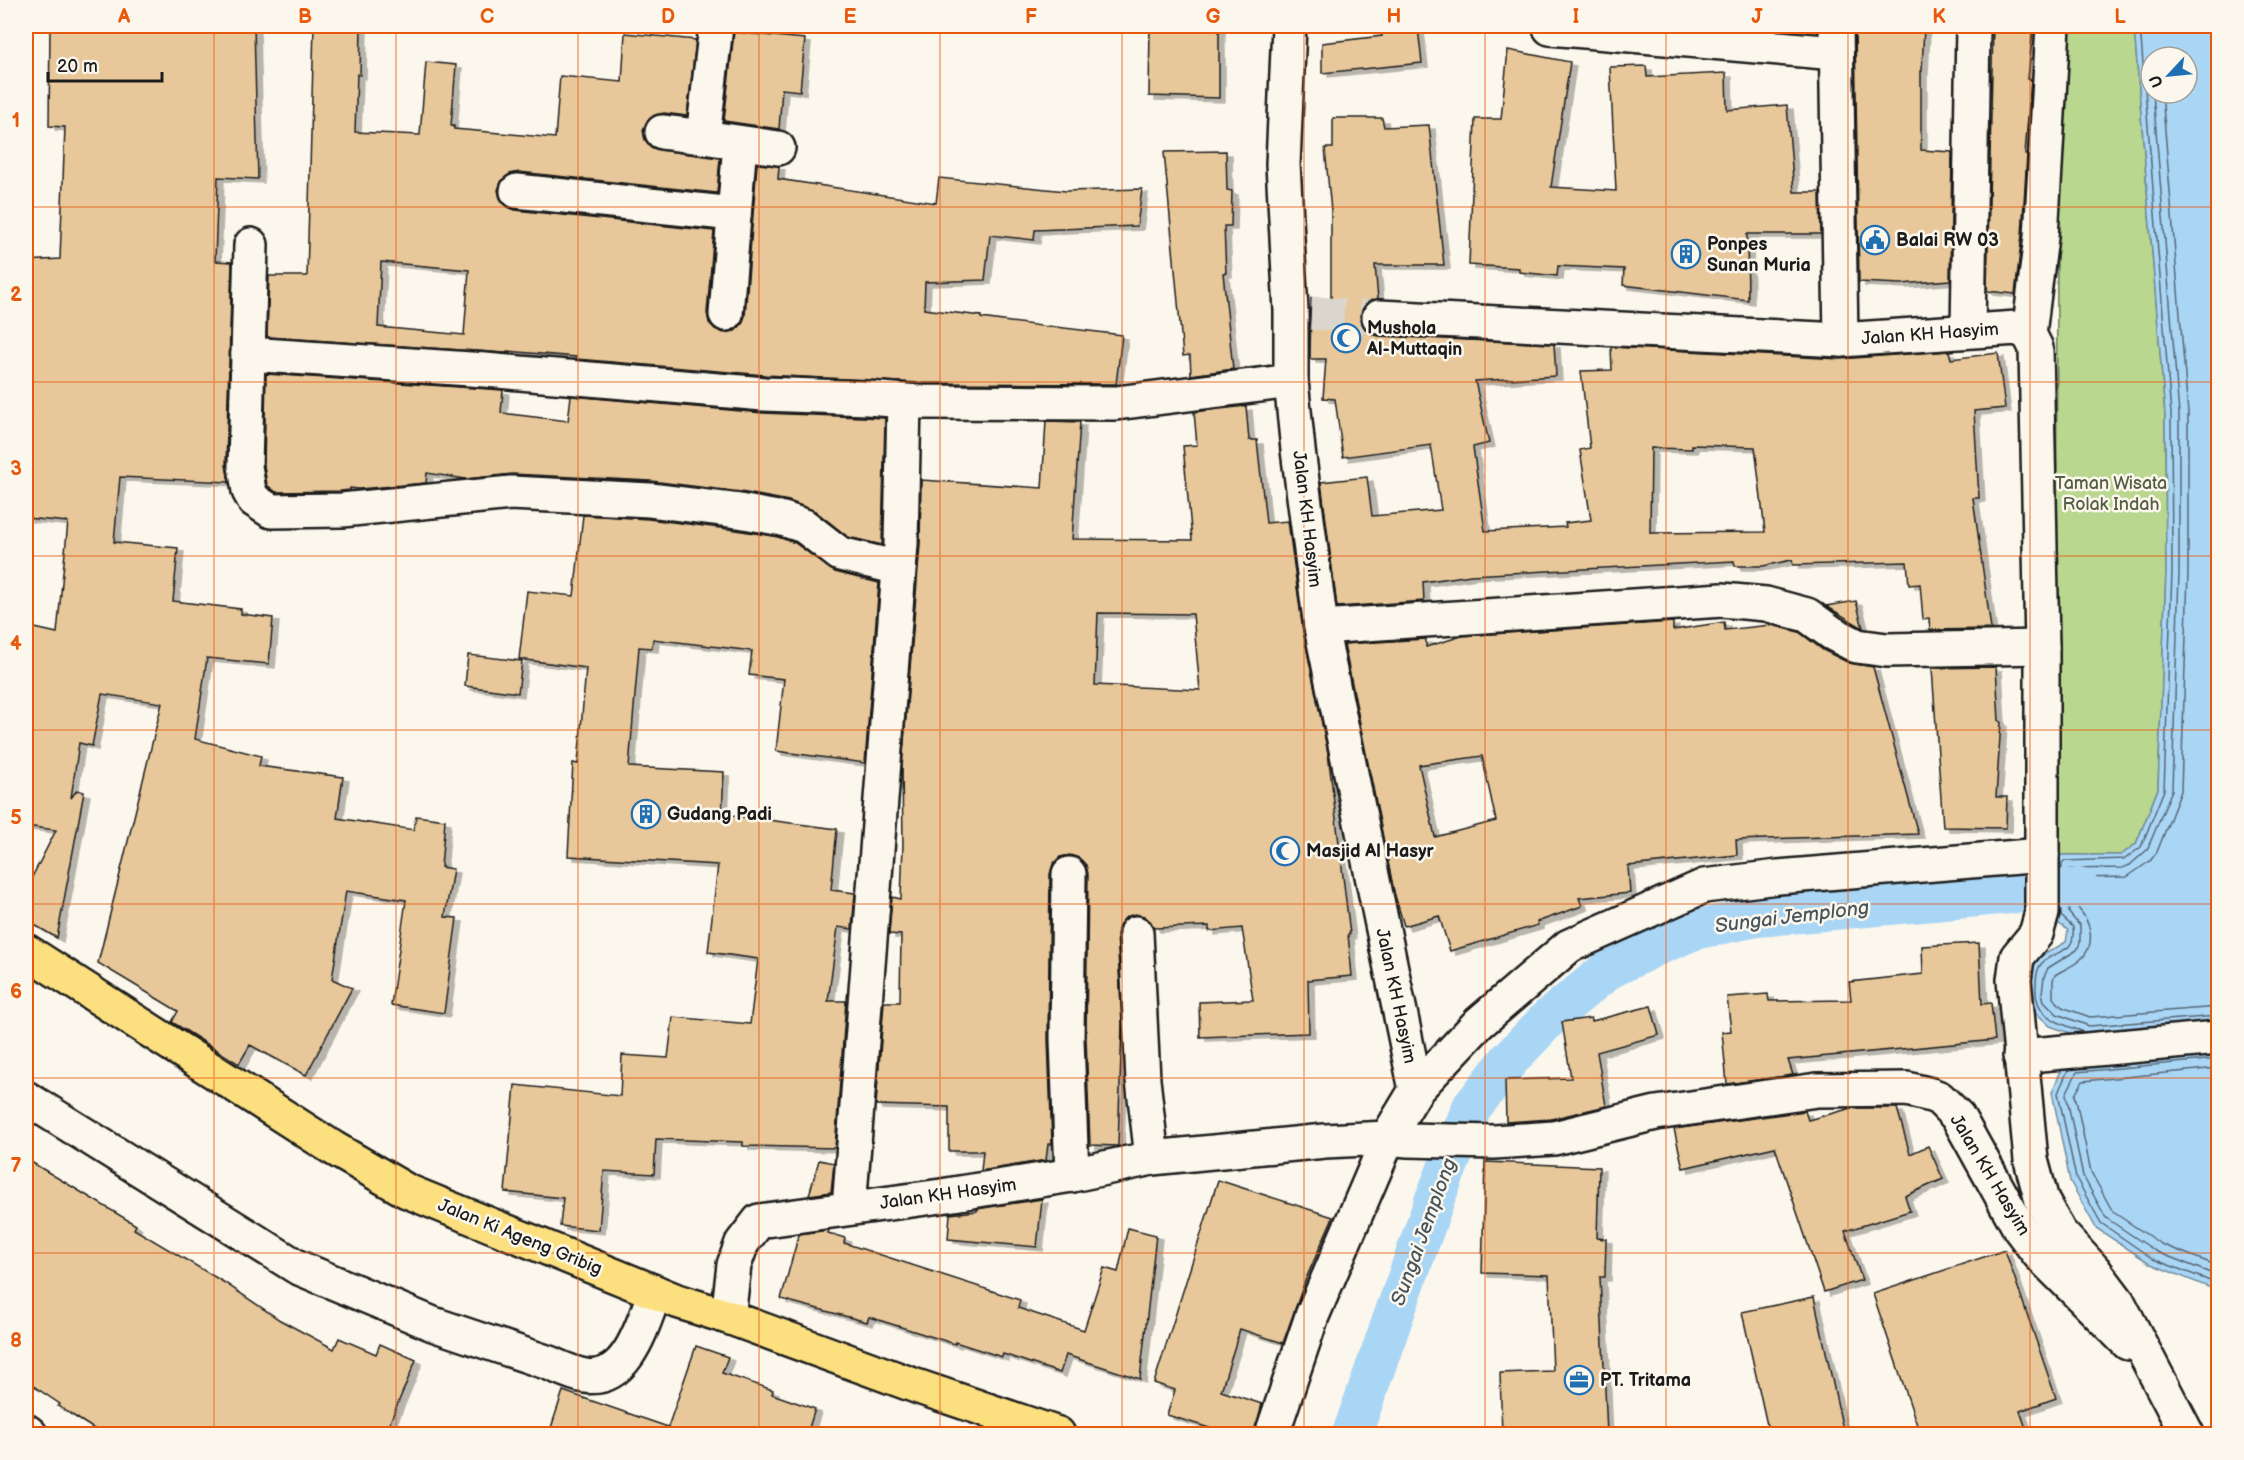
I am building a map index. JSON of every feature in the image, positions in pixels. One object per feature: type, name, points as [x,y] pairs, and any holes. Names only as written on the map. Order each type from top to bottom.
[{"type":"main road","name":"Jalan Ki Ageng Gribig","points":[[26,951],[333,1148],[407,1191],[655,1292],[916,1386],[1058,1434]]},
{"type":"street","points":[[703,137],[716,26]]},
{"type":"street","name":"Jalan KH Hasyim","points":[[1289,26],[1282,164],[1301,312],[1291,381],[1321,627],[1416,1090]]},
{"type":"street","points":[[1968,331],[1973,26]]},
{"type":"street","points":[[2053,26],[2041,237],[2029,334],[2036,348],[2042,647],[2042,914],[2037,934],[2017,957],[2014,980],[2020,1056],[2031,1160],[2042,1202],[2059,1232],[2094,1270],[2118,1302],[2187,1434]]},
{"type":"street","points":[[1550,28],[1836,39],[1841,340]]},
{"type":"street","points":[[662,132],[778,148]]},
{"type":"street","points":[[726,314],[740,142]]},
{"type":"street","points":[[517,191],[734,214]]},
{"type":"street","points":[[251,246],[245,466],[249,491],[254,500],[271,511],[342,510],[511,493],[650,500],[783,519],[804,526],[840,554],[899,568]]},
{"type":"street","name":"Jalan KH Hasyim","points":[[1379,317],[1841,340],[2017,328],[2029,334]]},
{"type":"street","points":[[248,354],[485,370],[764,394],[904,400],[1116,403],[1291,381]]},
{"type":"street","points":[[849,1208],[899,568],[904,400]]},
{"type":"street","points":[[1321,627],[1722,600],[1766,604],[1807,615],[1832,633],[1857,646],[1887,650],[2042,647]]},
{"type":"street","points":[[1272,1434],[1312,1316],[1379,1160],[1397,1139],[1416,1090],[1479,1023],[1569,946],[1704,886],[1778,877],[2042,858]]},
{"type":"street","points":[[1069,874],[1066,1039],[1072,1175]]},
{"type":"street","points":[[1136,933],[1143,1080],[1152,1158]]},
{"type":"street","points":[[2020,1056],[2218,1038]]},
{"type":"street","name":"Jalan KH Hasyim","points":[[728,1317],[734,1264],[742,1243],[759,1221],[941,1196],[1072,1175],[1152,1158],[1325,1141],[1397,1139],[1494,1142],[1554,1138],[1656,1113],[1817,1090],[1907,1089],[1939,1098],[1958,1117],[1983,1159],[2003,1201],[2039,1254],[2154,1370]]},
{"type":"street","points":[[26,1098],[297,1268],[434,1324],[587,1377],[608,1374],[623,1361],[636,1340],[655,1292]]},
{"type":"street","points":[[26,1431],[30,1434]]},
{"type":"green space","name":"Taman Wisata Rolak Indah","points":[[2062,26],[2134,26],[2165,414],[2166,572],[2158,789],[2136,844],[2121,855],[2056,855],[2057,211]]},
{"type":"water","points":[[2134,26],[2218,26],[2218,1029],[2087,1039],[2050,1026],[2032,1009],[2029,995],[2030,974],[2038,958],[2066,942],[2068,930],[2055,921],[2056,855],[2121,855],[2136,844],[2158,789],[2166,572],[2165,414],[2140,105],[2199,105],[2199,45],[2139,45],[2139,89]]},
{"type":"water","points":[[2218,1046],[2218,1291],[2151,1264],[2096,1228],[2070,1181],[2052,1092],[2066,1059]]},
{"type":"building","points":[[50,26],[254,26],[258,179],[218,177],[215,261],[232,262],[226,465],[229,482],[120,477],[114,542],[178,548],[173,601],[241,609],[241,614],[273,618],[269,664],[207,658],[195,739],[261,756],[259,766],[343,777],[337,818],[414,830],[416,816],[445,820],[441,867],[453,869],[445,917],[457,918],[444,1013],[391,1005],[406,900],[346,891],[332,979],[352,988],[306,1075],[250,1045],[239,1064],[172,1022],[178,1011],[98,963],[162,703],[102,694],[92,746],[79,743],[71,798],[77,790],[84,792],[57,938],[26,920],[26,889],[56,830],[26,826],[26,626],[57,633],[68,522],[26,518],[26,471],[31,409],[26,261],[60,259],[65,127],[49,126]]},
{"type":"building","points":[[314,26],[361,26],[355,132],[420,135],[426,62],[456,65],[451,126],[454,126],[454,129],[555,138],[560,76],[622,82],[625,33],[696,40],[687,116],[664,113],[655,115],[647,121],[643,130],[645,140],[651,147],[659,150],[720,158],[717,193],[519,172],[510,174],[502,180],[498,190],[506,206],[515,210],[714,231],[707,313],[709,323],[724,333],[735,331],[742,324],[745,316],[757,164],[779,166],[778,179],[936,203],[939,178],[1066,191],[1142,189],[1137,226],[1035,230],[1034,240],[990,235],[985,280],[925,282],[924,309],[1122,335],[1116,384],[920,383],[765,375],[507,351],[506,353],[267,337],[269,276],[307,276]],"holes":[[[381,262],[469,270],[464,335],[378,327]]]},
{"type":"building","points":[[1150,26],[1219,27],[1219,98],[1149,96]]},
{"type":"building","points":[[1881,26],[1924,26],[1921,71],[1921,150],[1952,152],[1950,280],[1901,284],[1859,282],[1855,29]]},
{"type":"building","points":[[1993,26],[2033,27],[2028,79],[2031,79],[2022,235],[2015,294],[1987,291]]},
{"type":"building","points":[[1418,28],[1422,63],[1322,73],[1322,43],[1382,36],[1381,33]]},
{"type":"building","points":[[734,32],[805,39],[800,91],[782,89],[779,129],[724,121]]},
{"type":"building","points":[[1508,50],[1570,62],[1551,187],[1616,191],[1610,67],[1646,66],[1647,77],[1726,73],[1727,110],[1787,105],[1794,192],[1820,192],[1821,234],[1747,234],[1748,300],[1623,285],[1624,269],[1558,266],[1557,276],[1519,272],[1519,268],[1469,265],[1475,119],[1501,119]]},
{"type":"building","points":[[1333,118],[1382,118],[1384,127],[1429,125],[1444,265],[1375,265],[1378,299],[1364,306],[1360,315],[1362,325],[1368,332],[1378,336],[1554,344],[1556,376],[1475,381],[1489,443],[1473,447],[1485,531],[1566,527],[1565,523],[1591,520],[1580,450],[1590,448],[1581,371],[1612,370],[1611,347],[1840,359],[1949,351],[1951,359],[1998,353],[2005,408],[1974,411],[1979,498],[1973,498],[1991,629],[1930,630],[1929,618],[1923,619],[1920,584],[1909,585],[1907,562],[1793,565],[1792,560],[1763,566],[1735,566],[1734,561],[1471,575],[1423,582],[1424,601],[1337,607],[1321,482],[1367,477],[1372,516],[1441,510],[1431,445],[1343,457],[1335,399],[1323,398],[1326,359],[1310,359],[1311,298],[1331,299],[1331,211],[1325,148],[1333,148]],"holes":[[[1692,445],[1755,447],[1765,532],[1650,533],[1651,448],[1692,449]]]},
{"type":"building","points":[[1226,151],[1227,190],[1232,191],[1231,226],[1224,226],[1226,273],[1223,273],[1233,369],[1191,375],[1190,355],[1183,356],[1164,152]]},
{"type":"building","points":[[266,374],[503,390],[501,413],[568,421],[571,396],[763,413],[885,418],[882,545],[848,537],[815,511],[789,501],[741,492],[651,481],[512,474],[466,479],[427,473],[426,483],[350,488],[350,490],[341,491],[276,492],[267,485],[264,465]]},
{"type":"building","points":[[1246,406],[1249,440],[1257,440],[1266,523],[1288,521],[1303,631],[1328,753],[1350,934],[1348,934],[1352,976],[1308,980],[1309,1033],[1200,1037],[1199,1002],[1253,1000],[1242,928],[1209,931],[1209,926],[1154,928],[1144,916],[1135,914],[1126,917],[1120,924],[1117,934],[1122,1023],[1118,1146],[1090,1145],[1086,1039],[1088,874],[1086,865],[1079,858],[1070,855],[1060,857],[1053,864],[1050,874],[1048,1039],[1052,1144],[1048,1144],[1046,1160],[981,1171],[983,1151],[949,1151],[949,1107],[876,1105],[884,1002],[900,1002],[901,935],[889,934],[892,897],[901,899],[902,767],[920,545],[921,480],[1042,488],[1046,421],[1080,422],[1072,539],[1192,540],[1183,446],[1197,445],[1194,412]],"holes":[[[1098,613],[1193,614],[1200,690],[1095,685]]]},
{"type":"building","points":[[583,515],[648,519],[778,537],[795,543],[835,572],[879,583],[865,763],[776,751],[784,679],[749,675],[752,651],[653,639],[652,648],[639,647],[629,767],[724,772],[722,814],[837,829],[831,890],[855,893],[852,929],[838,927],[828,1001],[846,1001],[835,1148],[743,1146],[743,1142],[656,1139],[654,1174],[604,1171],[599,1230],[560,1226],[563,1198],[505,1192],[515,1085],[620,1096],[622,1055],[668,1058],[673,1017],[750,1024],[758,959],[708,952],[718,865],[568,856],[573,763],[578,764],[586,668],[519,659],[527,591],[574,596]]},
{"type":"building","points":[[1856,601],[1863,628],[1826,606]]},
{"type":"building","points":[[1673,622],[1673,630],[1724,622],[1725,630],[1771,625],[1799,632],[1823,650],[1849,663],[1873,667],[1918,834],[1736,840],[1737,855],[1628,866],[1630,893],[1579,898],[1582,906],[1537,922],[1538,925],[1450,951],[1439,916],[1404,926],[1394,892],[1344,644],[1426,639],[1426,647],[1462,636]],"holes":[[[1482,756],[1496,821],[1435,837],[1419,765]]]},
{"type":"building","points":[[468,655],[522,661],[518,693],[465,686]]},
{"type":"building","points":[[1996,667],[1999,721],[2001,722],[1996,797],[2007,797],[2006,828],[1943,827],[1932,668]]},
{"type":"building","points":[[1979,943],[1982,1004],[1991,1003],[1995,1040],[1788,1060],[1793,1075],[1727,1084],[1722,1032],[1731,1031],[1727,997],[1768,994],[1769,1001],[1851,1000],[1849,982],[1923,974],[1922,946]]},
{"type":"building","points":[[1651,1006],[1659,1035],[1597,1052],[1606,1106],[1551,1119],[1506,1122],[1505,1080],[1571,1078],[1562,1022],[1591,1018],[1592,1021]]},
{"type":"building","points":[[1852,1108],[1897,1108],[1910,1154],[1928,1146],[1943,1179],[1905,1196],[1910,1211],[1845,1231],[1862,1280],[1824,1292],[1775,1147],[1683,1168],[1674,1129],[1805,1111],[1808,1120]]},
{"type":"building","points":[[26,1159],[136,1225],[134,1229],[225,1283],[280,1320],[334,1349],[339,1338],[376,1354],[380,1344],[416,1360],[385,1434],[102,1434],[58,1406],[60,1404],[26,1381]]},
{"type":"building","points":[[819,1160],[834,1163],[831,1192],[809,1195]]},
{"type":"building","points":[[1485,1162],[1599,1167],[1597,1238],[1606,1239],[1605,1277],[1600,1277],[1607,1434],[1502,1434],[1500,1373],[1553,1371],[1549,1275],[1482,1273]]},
{"type":"building","points":[[1218,1180],[1333,1217],[1305,1281],[1283,1343],[1240,1329],[1221,1391],[1262,1404],[1254,1434],[1212,1434],[1213,1429],[1167,1415],[1175,1390],[1154,1383]]},
{"type":"building","points":[[1042,1199],[1037,1247],[948,1239],[950,1214]]},
{"type":"building","points":[[1128,1228],[1156,1235],[1140,1379],[1066,1355],[1060,1373],[1003,1354],[1002,1357],[869,1317],[867,1322],[781,1299],[799,1234],[829,1230],[828,1233],[845,1238],[844,1243],[1020,1300],[1018,1308],[1084,1330],[1104,1268],[1118,1272]]},
{"type":"building","points":[[2005,1250],[2056,1398],[2020,1411],[2028,1434],[1920,1434],[1873,1294]]},
{"type":"building","points":[[1814,1297],[1844,1434],[1769,1434],[1742,1312]]},
{"type":"building","points":[[696,1346],[728,1357],[722,1373],[773,1390],[772,1394],[815,1409],[807,1434],[549,1434],[563,1391],[668,1427]]},
{"type":"waterway","name":"Sungai Jemplong","points":[[1352,1434],[1436,1196],[1472,1107],[1510,1059],[1548,1019],[1609,969],[1694,930],[1757,917],[2079,888]]},
{"type":"tunnel","points":[[1311,313],[1379,317]]},
{"type":"place","name":"Balai RW 03","points":[[1875,240]]},
{"type":"place","name":"Ponpes Sunan Muria","points":[[1686,254]]},
{"type":"place","name":"Mushola Al-Muttaqin","points":[[1346,338]]},
{"type":"place","name":"Gudang Padi","points":[[646,814]]},
{"type":"place","name":"Masjid Al Hasyr","points":[[1285,851]]},
{"type":"place","name":"PT. Tritama","points":[[1579,1380]]}]
